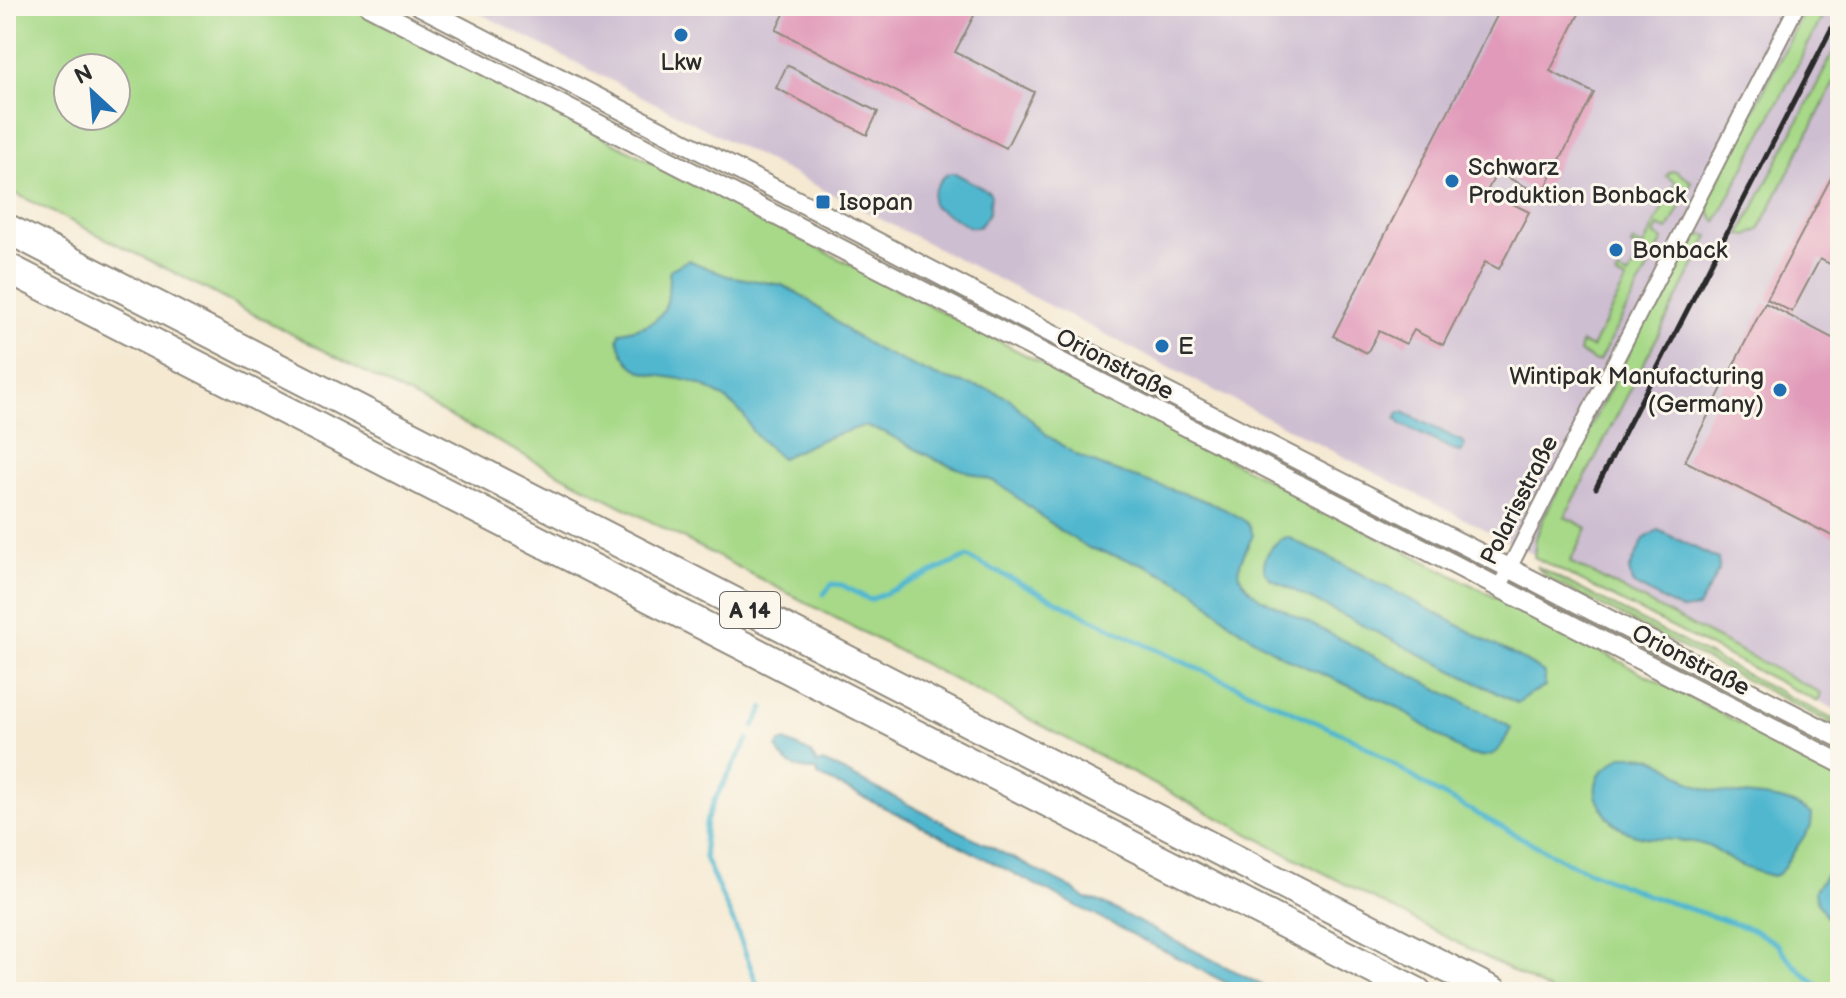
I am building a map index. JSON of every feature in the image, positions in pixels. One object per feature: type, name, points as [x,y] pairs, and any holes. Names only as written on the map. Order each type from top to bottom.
[{"type":"highway","name":"A 14","points":[[6,228],[1494,992]]},
{"type":"highway","name":"A 14","points":[[6,267],[1417,992]]},
{"type":"street","name":"Orionstraße","points":[[369,6],[1840,763]]},
{"type":"street","name":"Orionstraße","points":[[420,6],[1840,738]]},
{"type":"street","name":"Polarisstraße","points":[[1499,588],[1797,6]]},
{"type":"shaded area","points":[[466,6],[1840,6],[1840,712],[1811,697]]},
{"type":"green space","points":[[6,6],[349,6],[1840,775],[1840,992],[1552,992],[175,273],[6,189]]},
{"type":"green space","points":[[1807,6],[1828,6],[1716,222],[1709,211],[1709,198]]},
{"type":"green space","points":[[1840,40],[1840,71],[1759,230],[1748,236],[1740,234]]},
{"type":"green space","points":[[1671,171],[1692,182],[1668,230],[1658,226],[1654,235],[1663,240],[1651,262],[1638,256],[1641,251],[1631,246],[1633,242],[1643,247],[1676,182],[1666,176]]},
{"type":"green space","points":[[1709,236],[1565,517],[1587,528],[1570,562],[1821,693],[1818,702],[1534,557],[1536,538],[1543,519],[1684,245],[1690,239]]},
{"type":"green space","points":[[1637,260],[1649,267],[1599,361],[1594,361],[1579,352],[1581,343],[1592,348],[1626,281],[1616,276],[1618,272],[1628,277]]},
{"type":"green space","points":[[1536,566],[1840,723],[1840,728],[1549,579]]},
{"type":"water","points":[[950,173],[991,195],[989,213],[979,227],[970,227],[933,206],[932,196],[936,187]]},
{"type":"water","points":[[688,260],[727,276],[782,285],[803,296],[878,350],[936,376],[1009,398],[1048,436],[1077,455],[1103,467],[1198,498],[1245,521],[1253,535],[1239,569],[1243,582],[1250,590],[1260,598],[1493,717],[1511,728],[1503,744],[1489,756],[1465,753],[1397,707],[1288,659],[1255,640],[1228,621],[1198,593],[1174,579],[1143,564],[1089,548],[993,481],[938,461],[884,432],[863,426],[823,439],[781,458],[753,432],[740,412],[719,395],[690,381],[641,371],[623,354],[618,338],[621,332],[642,327],[660,315],[667,302],[670,270]]},
{"type":"water","points":[[1399,412],[1461,441],[1464,447],[1460,452],[1456,451],[1402,425],[1396,418]]},
{"type":"water","points":[[1658,530],[1718,559],[1719,570],[1698,608],[1681,610],[1632,583],[1629,570],[1644,539]]},
{"type":"water","points":[[1288,537],[1523,659],[1545,674],[1545,687],[1517,703],[1271,579],[1264,569],[1268,552]]},
{"type":"water","points":[[785,741],[811,753],[817,764],[823,762],[841,770],[1073,889],[1086,899],[1098,901],[1275,992],[1244,992],[819,776],[816,770],[792,765],[779,754],[777,748]]},
{"type":"water","points":[[1622,756],[1654,759],[1708,790],[1788,802],[1812,814],[1811,826],[1779,874],[1773,876],[1742,866],[1705,845],[1629,832],[1607,816],[1596,794],[1599,776]]},
{"type":"water","points":[[1840,855],[1840,931],[1820,907],[1815,890]]},
{"type":"building","points":[[788,6],[979,6],[955,52],[1034,92],[1006,148],[776,30]]},
{"type":"building","name":"Schwarz Produktion Bonback","points":[[1502,6],[1583,6],[1550,71],[1594,93],[1542,195],[1497,172],[1487,191],[1529,212],[1499,269],[1485,262],[1443,345],[1414,330],[1406,344],[1379,331],[1367,353],[1333,336]]},
{"type":"building","points":[[787,65],[878,112],[867,135],[776,88]]},
{"type":"building","points":[[1840,161],[1840,269],[1820,259],[1792,312],[1767,299]]},
{"type":"building","name":"Wintipak Manufacturing (Germany)","points":[[1765,303],[1840,342],[1840,540],[1685,461]]},
{"type":"waterway","points":[[824,594],[832,584],[842,585],[870,600],[967,557],[1146,645],[1358,741],[1433,790],[1567,862],[1647,895],[1754,930],[1777,944],[1794,965],[1825,992]]},
{"type":"waterway","points":[[754,726],[764,708]]},
{"type":"waterway","points":[[748,739],[714,801],[706,822],[704,841],[705,858],[760,992]]},
{"type":"railway","points":[[1596,488],[1840,12]]},
{"type":"place","name":"Lkw","points":[[681,35]]},
{"type":"place","name":"Schwarz Produktion Bonback","points":[[1452,181]]},
{"type":"place","name":"Isopan","points":[[823,202]]},
{"type":"place","name":"Bonback","points":[[1616,250]]},
{"type":"place","name":"E","points":[[1162,346]]},
{"type":"place","name":"Wintipak Manufacturing (Germany)","points":[[1780,390]]}]
